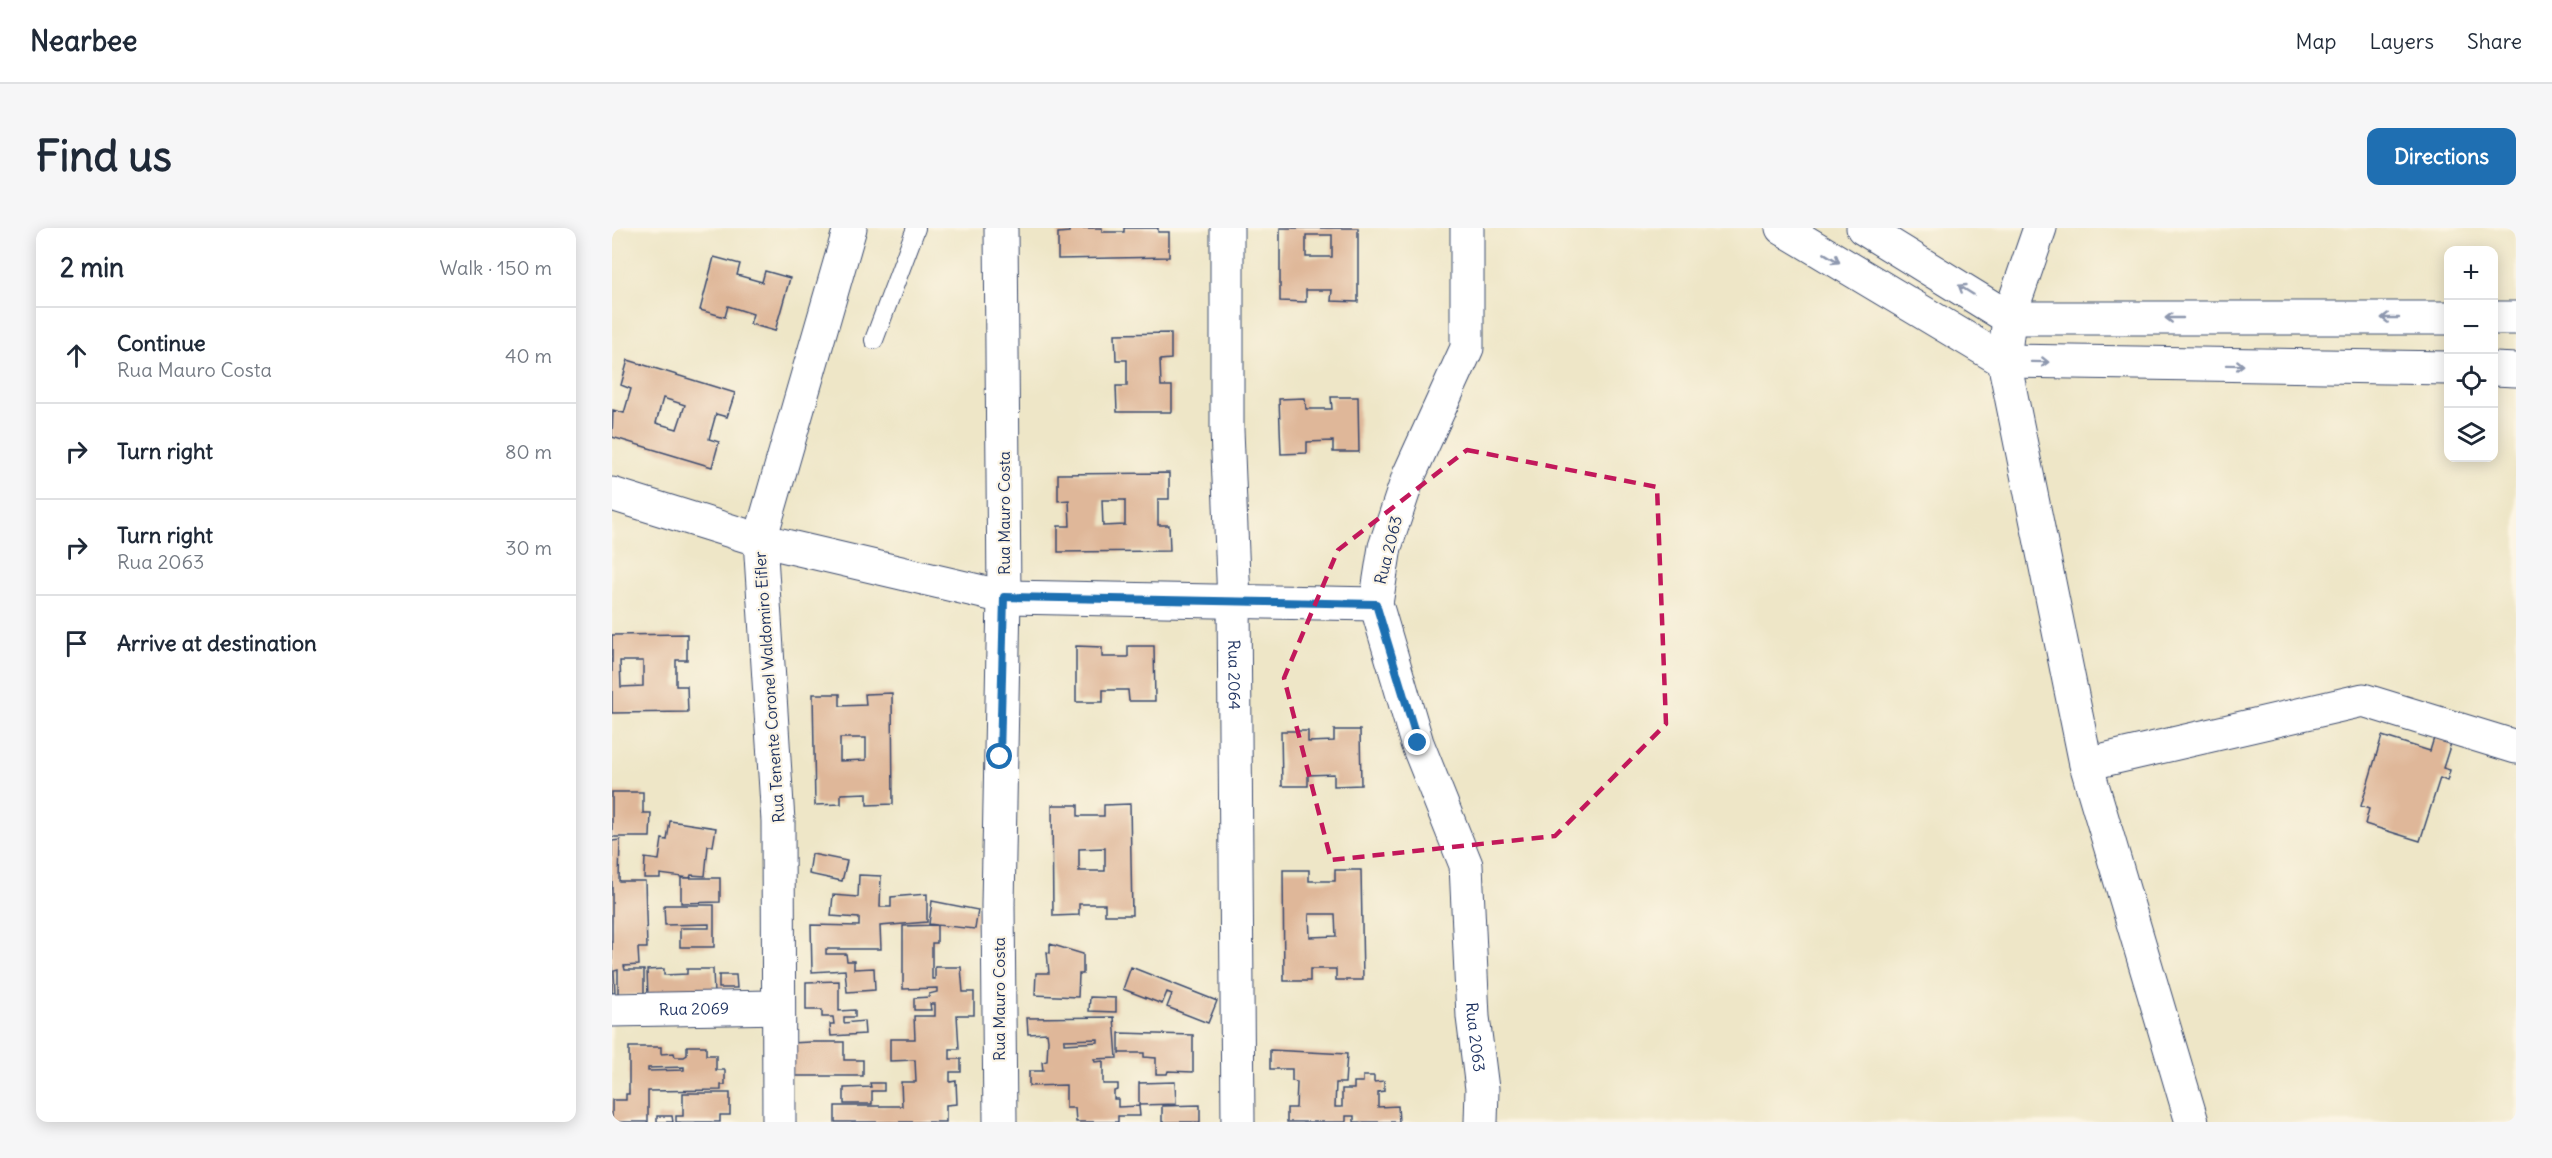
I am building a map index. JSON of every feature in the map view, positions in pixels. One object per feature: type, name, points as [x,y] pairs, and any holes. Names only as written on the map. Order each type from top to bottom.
[{"type":"street","name":"Rua Tenente Coronel Waldomiro Eifler","points":[[779,1122],[778,821],[760,540],[850,228]]},
{"type":"street","name":"Rua Mauro Costa","points":[[1000,1122],[998,905],[1004,597],[1001,228]]},
{"type":"street","name":"Rua 2064","points":[[1227,228],[1227,430],[1234,602],[1238,1122]]},
{"type":"street","name":"Rua 2063","points":[[1467,228],[1467,348],[1409,475],[1385,547],[1376,604],[1418,743],[1466,865],[1473,1017],[1482,1089],[1481,1122]]},
{"type":"street","points":[[1782,228],[2004,361],[2444,369]]},
{"type":"street","points":[[1863,228],[2009,318],[2444,318]]},
{"type":"street","points":[[2040,228],[2009,318],[2004,361],[2086,764],[2192,1122]]},
{"type":"street","points":[[2498,318],[2516,318]]},
{"type":"street","points":[[2498,369],[2516,370]]},
{"type":"street","points":[[612,494],[760,540],[1004,597],[1376,604]]},
{"type":"street","points":[[2086,764],[2363,700],[2516,747]]},
{"type":"street","name":"Rua 2069","points":[[612,1010],[778,1007]]},
{"type":"lane","points":[[874,340],[916,228]]},
{"type":"highlighted area","points":[[1467,450],[1657,487],[1666,724],[1555,836],[1331,860],[1284,678],[1338,550]]},
{"type":"building","points":[[1069,228],[1102,228],[1102,232],[1124,232],[1124,228],[1158,228],[1158,232],[1169,232],[1169,257],[1058,259],[1058,233],[1069,232]]},
{"type":"building","points":[[1280,228],[1358,228],[1358,302],[1331,301],[1332,290],[1306,290],[1306,302],[1280,301]],"holes":[[[1306,235],[1332,235],[1332,257],[1306,257]]]},
{"type":"building","points":[[714,257],[740,264],[737,275],[762,282],[765,271],[790,278],[775,331],[750,324],[753,314],[728,306],[725,317],[700,310]]},
{"type":"building","points":[[1171,333],[1171,359],[1160,360],[1161,386],[1172,386],[1172,412],[1117,412],[1116,386],[1127,386],[1127,360],[1116,360],[1115,334]]},
{"type":"building","points":[[628,360],[735,393],[727,417],[716,414],[709,439],[719,442],[712,467],[612,437],[613,410],[624,413],[631,389],[621,385]],"holes":[[[663,398],[685,405],[677,429],[656,423]]]},
{"type":"building","points":[[1331,397],[1358,397],[1359,452],[1333,452],[1333,441],[1307,442],[1307,453],[1281,454],[1279,399],[1305,398],[1306,409],[1332,409]]},
{"type":"building","points":[[1169,473],[1169,499],[1158,499],[1158,525],[1169,525],[1170,551],[1058,552],[1058,526],[1070,526],[1069,500],[1058,501],[1058,474]],"holes":[[[1102,500],[1125,500],[1125,525],[1103,526]]]},
{"type":"building","points":[[687,634],[687,660],[676,660],[676,686],[687,686],[688,712],[612,713],[612,635]],"holes":[[[620,661],[643,661],[643,686],[621,687]]]},
{"type":"building","points":[[1076,646],[1102,647],[1102,657],[1128,657],[1128,646],[1154,646],[1155,701],[1129,701],[1128,690],[1103,690],[1103,702],[1076,702]]},
{"type":"building","points":[[892,693],[893,804],[867,805],[867,793],[841,794],[841,804],[815,805],[813,694],[840,694],[840,706],[866,705],[865,694]],"holes":[[[840,738],[866,738],[866,760],[840,761]]]},
{"type":"building","points":[[1334,730],[1360,730],[1361,785],[1334,786],[1334,774],[1308,775],[1308,786],[1282,786],[1281,731],[1308,731],[1308,742],[1334,741]]},
{"type":"building","points":[[2382,736],[2430,751],[2434,738],[2451,743],[2443,768],[2450,770],[2447,781],[2440,778],[2420,841],[2365,824],[2369,809],[2361,806]]},
{"type":"building","points":[[612,792],[643,792],[643,813],[651,813],[650,837],[612,837]]},
{"type":"building","points":[[1130,804],[1132,915],[1105,915],[1105,904],[1079,904],[1079,915],[1053,916],[1052,805],[1078,805],[1078,816],[1104,816],[1104,805]],"holes":[[[1105,848],[1105,871],[1079,871],[1079,849]]]},
{"type":"building","points":[[670,821],[716,828],[713,846],[708,846],[705,876],[691,875],[690,878],[660,874],[660,878],[644,878],[645,858],[659,860],[662,839],[667,840]]},
{"type":"building","points":[[620,840],[619,881],[645,881],[647,948],[638,948],[639,965],[624,966],[625,970],[644,970],[644,994],[618,996],[618,970],[614,971],[615,993],[612,993],[612,841]]},
{"type":"building","points":[[812,854],[847,861],[842,881],[809,874]]},
{"type":"building","points":[[1283,870],[1309,870],[1309,881],[1335,881],[1335,870],[1361,870],[1363,980],[1336,980],[1336,969],[1310,969],[1310,981],[1284,981]],"holes":[[[1309,914],[1335,914],[1336,936],[1310,937]]]},
{"type":"building","points":[[859,875],[881,876],[880,907],[891,907],[891,897],[927,894],[927,922],[880,926],[881,949],[826,949],[826,954],[846,954],[847,961],[854,961],[854,969],[874,968],[875,990],[847,992],[845,970],[812,972],[811,925],[859,926],[859,918],[831,916],[833,895],[858,897]]},
{"type":"building","points":[[681,878],[720,878],[720,902],[681,903]]},
{"type":"building","points":[[932,901],[978,910],[975,929],[929,924]]},
{"type":"building","points":[[664,905],[714,905],[714,947],[680,947],[680,928],[709,928],[709,924],[665,925]]},
{"type":"building","points":[[937,925],[937,943],[932,943],[932,979],[935,979],[935,967],[961,967],[963,992],[974,992],[974,1015],[957,1015],[959,1049],[950,1049],[950,1059],[961,1059],[961,1072],[950,1072],[950,1082],[956,1081],[957,1104],[946,1105],[946,1122],[835,1122],[835,1106],[902,1106],[901,1082],[916,1082],[915,1060],[890,1061],[890,1039],[915,1039],[914,1016],[935,1016],[935,1004],[930,1004],[931,1010],[914,1010],[914,998],[929,997],[929,994],[937,992],[937,988],[903,989],[903,926]]},
{"type":"building","points":[[1050,944],[1083,954],[1083,974],[1079,974],[1078,997],[1035,995],[1036,973],[1049,973],[1047,952],[1050,953]]},
{"type":"building","points":[[1131,967],[1217,1001],[1208,1023],[1167,1007],[1172,994],[1167,992],[1162,1004],[1123,989]]},
{"type":"building","points":[[664,969],[664,975],[687,974],[687,969],[713,969],[714,995],[648,996],[647,970]]},
{"type":"building","points":[[719,975],[736,975],[737,988],[719,988]]},
{"type":"building","points":[[839,981],[839,1011],[855,1010],[855,1017],[844,1017],[844,1023],[864,1021],[865,1034],[831,1036],[830,1024],[834,1024],[833,1017],[822,1017],[822,1010],[806,1010],[806,982]]},
{"type":"building","points":[[1090,997],[1116,998],[1116,1012],[1089,1011]]},
{"type":"building","points":[[1114,1017],[1117,1058],[1094,1059],[1095,1062],[1103,1061],[1103,1084],[1118,1084],[1118,1090],[1114,1091],[1114,1099],[1118,1099],[1118,1107],[1139,1106],[1140,1116],[1118,1116],[1118,1122],[1076,1122],[1075,1108],[1066,1108],[1066,1085],[1029,1086],[1029,1071],[1043,1071],[1042,1062],[1047,1061],[1048,1040],[1047,1033],[1028,1034],[1027,1018]],"holes":[[[1098,1039],[1098,1042],[1064,1044],[1064,1040]]]},
{"type":"building","points":[[1119,1033],[1193,1035],[1193,1072],[1168,1071],[1167,1074],[1156,1074],[1156,1058],[1144,1057],[1144,1053],[1119,1053]]},
{"type":"building","points":[[844,1042],[844,1060],[863,1060],[863,1076],[791,1076],[791,1043]]},
{"type":"building","points":[[687,1046],[706,1046],[706,1055],[716,1055],[716,1070],[725,1070],[725,1085],[721,1085],[721,1090],[648,1091],[648,1122],[612,1122],[612,1100],[626,1100],[626,1094],[629,1094],[629,1047],[661,1047],[661,1054],[674,1053],[675,1057],[687,1055]],"holes":[[[684,1067],[684,1070],[648,1071],[648,1068]]]},
{"type":"building","points":[[1270,1050],[1347,1054],[1345,1083],[1336,1083],[1335,1107],[1342,1107],[1342,1089],[1354,1089],[1354,1082],[1363,1082],[1363,1076],[1374,1076],[1374,1082],[1384,1081],[1384,1091],[1378,1092],[1378,1107],[1398,1106],[1399,1122],[1354,1122],[1354,1116],[1346,1116],[1346,1122],[1287,1122],[1287,1108],[1296,1108],[1297,1082],[1292,1081],[1292,1069],[1270,1069]]},
{"type":"building","points":[[1175,1082],[1176,1104],[1139,1105],[1139,1083]]},
{"type":"building","points":[[870,1083],[884,1083],[884,1091],[872,1091],[872,1104],[844,1104],[844,1088],[871,1087]]},
{"type":"building","points":[[683,1093],[730,1093],[730,1115],[720,1115],[720,1122],[676,1122],[676,1116],[683,1116]]},
{"type":"building","points":[[1200,1105],[1200,1122],[1162,1122],[1162,1106]]},
{"type":"building","points":[[657,1116],[672,1116],[673,1122],[657,1122]]},
{"type":"route","points":[[1000,757],[1004,597],[1376,604],[1418,743]]}]
